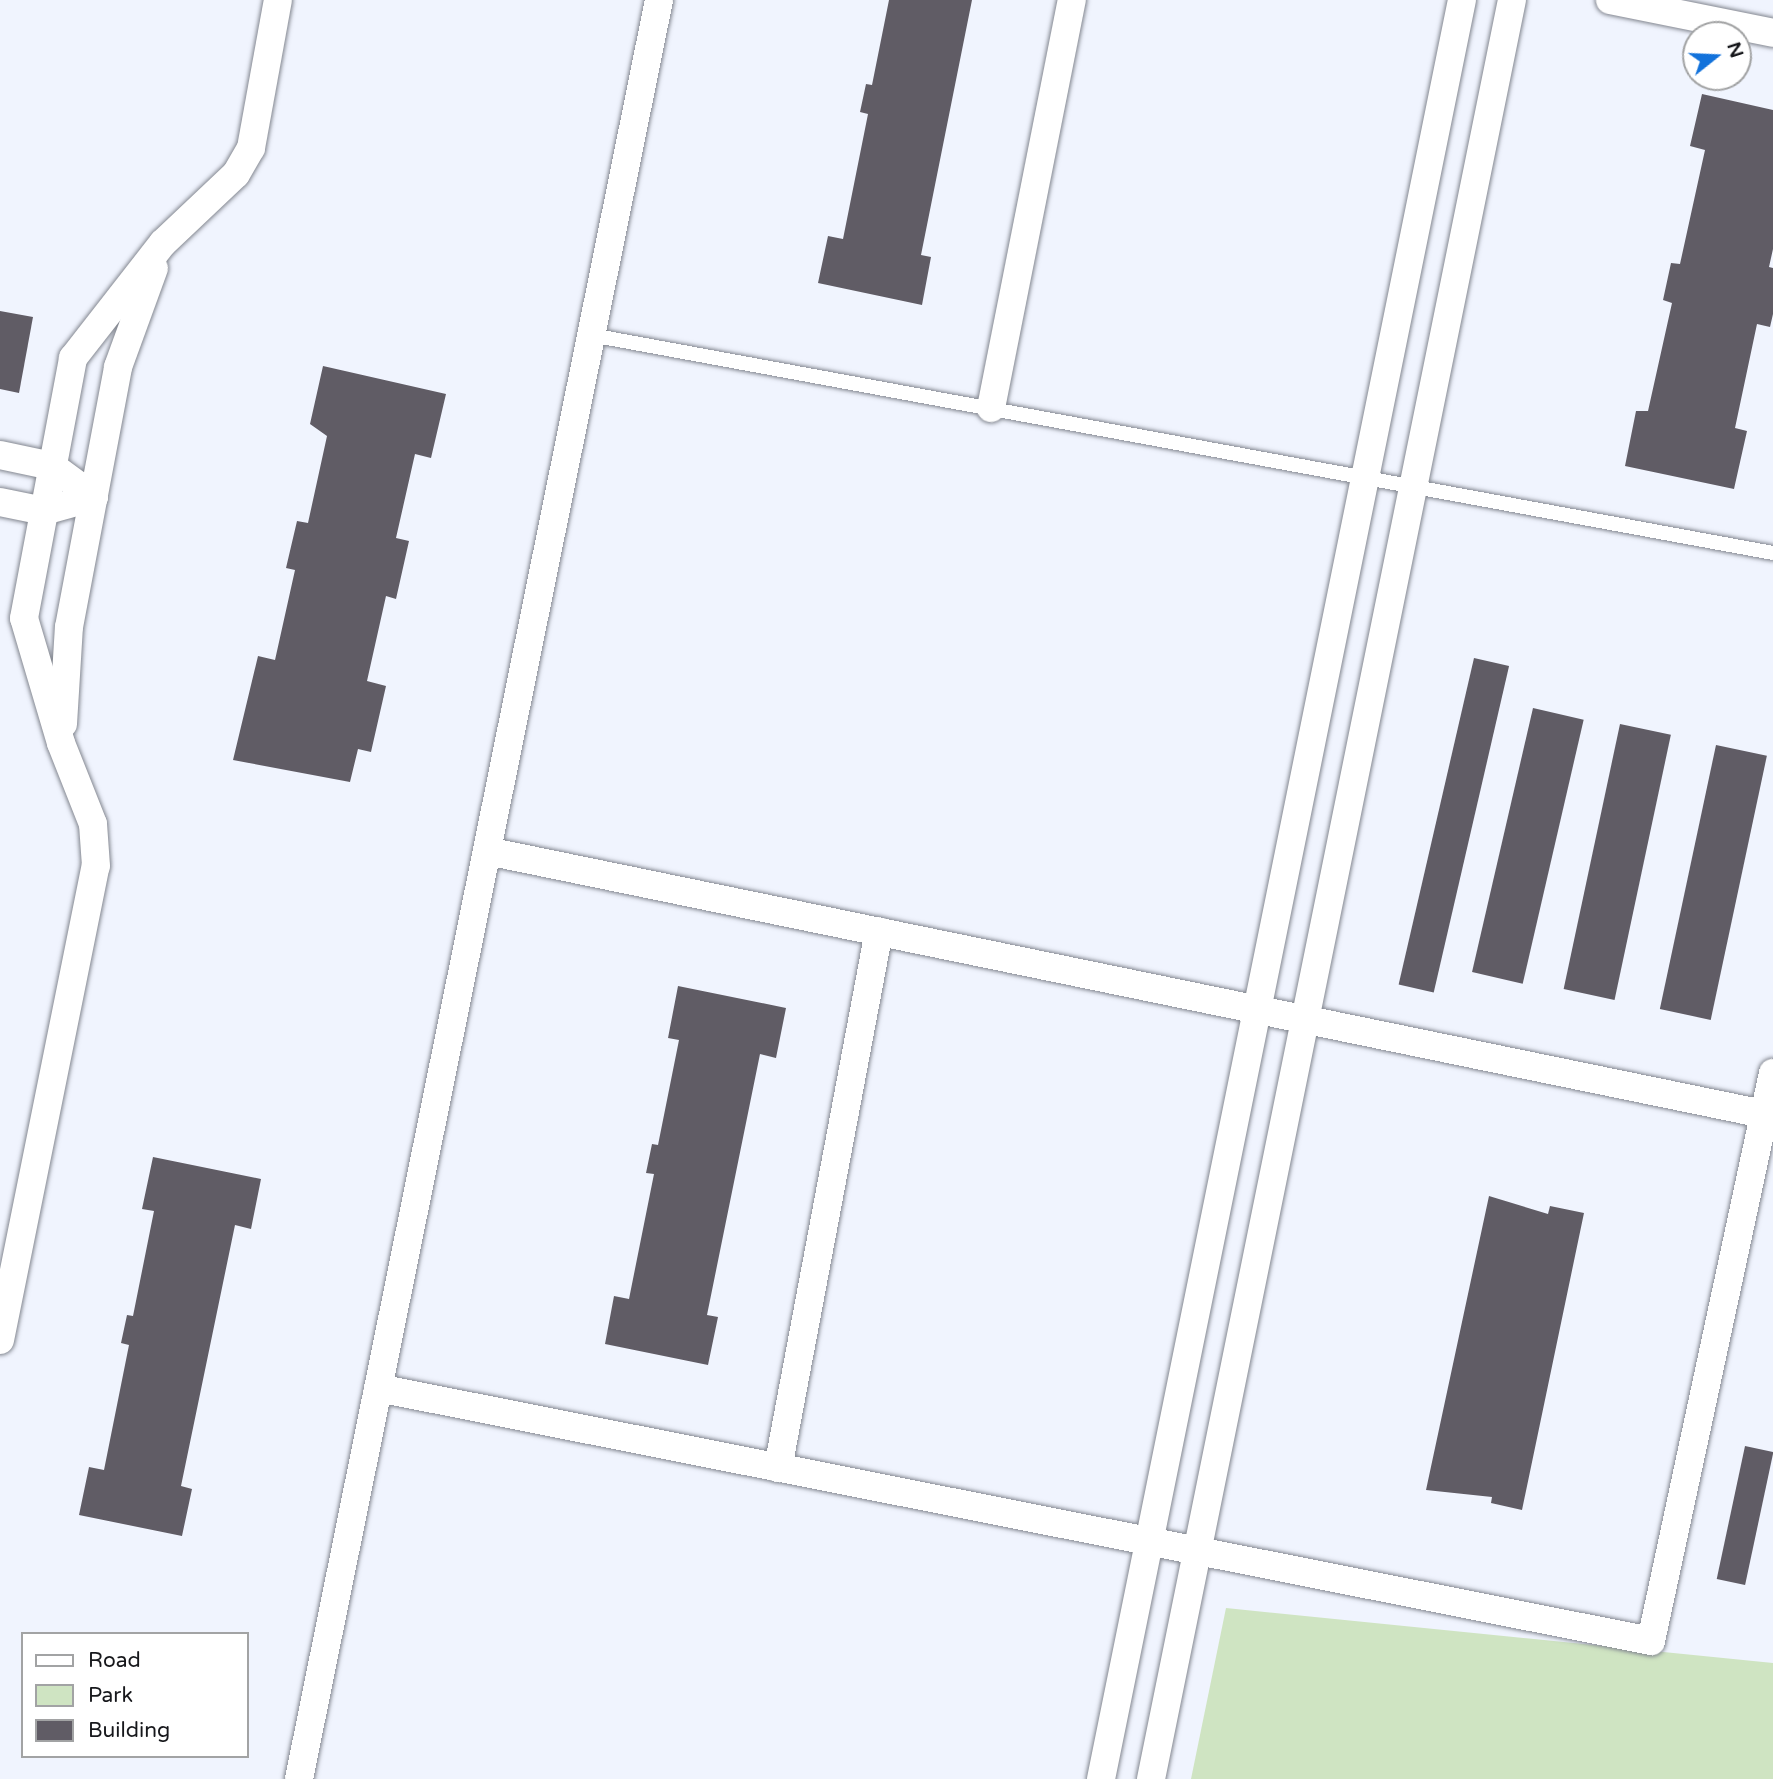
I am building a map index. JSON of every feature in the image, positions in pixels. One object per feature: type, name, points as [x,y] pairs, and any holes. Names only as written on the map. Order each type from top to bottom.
[{"type":"street","points":[[0,1340],[96,866],[93,824],[61,743],[24,618],[73,358],[163,243],[236,174],[251,148],[278,0]]},
{"type":"street","points":[[299,1779],[659,0]]},
{"type":"street","points":[[991,408],[1072,0]]},
{"type":"street","points":[[1101,1779],[1462,0]]},
{"type":"street","points":[[1151,1779],[1512,0]]},
{"type":"street","points":[[1610,0],[1773,33]]},
{"type":"street","points":[[61,743],[69,627],[118,367],[163,243]]},
{"type":"street","points":[[0,455],[52,466],[94,498]]},
{"type":"street","points":[[0,502],[44,511],[94,498]]},
{"type":"street","points":[[487,851],[1769,1115]]},
{"type":"street","points":[[778,1468],[879,931]]},
{"type":"street","points":[[378,1388],[1651,1641],[1769,1115],[1773,1073]]},
{"type":"lane","points":[[591,335],[1773,553]]},
{"type":"green space","points":[[1226,1608],[1773,1663],[1773,1779],[1191,1779]]},
{"type":"building","points":[[889,0],[972,0],[921,255],[931,257],[922,305],[818,283],[828,236],[843,239],[868,114],[860,112],[866,84],[872,85]]},
{"type":"building","points":[[1702,94],[1773,110],[1773,249],[1769,267],[1773,268],[1773,314],[1770,327],[1757,324],[1735,428],[1747,431],[1734,489],[1625,466],[1636,411],[1648,411],[1672,303],[1663,300],[1671,263],[1680,264],[1705,150],[1690,146]]},
{"type":"building","points":[[0,311],[33,317],[19,393],[0,389]]},
{"type":"building","points":[[323,366],[446,394],[431,458],[415,454],[396,538],[409,541],[396,599],[386,596],[367,681],[386,686],[371,752],[358,749],[350,782],[233,760],[258,656],[275,660],[295,570],[286,568],[297,521],[308,523],[327,436],[310,424]]},
{"type":"building","points":[[1474,658],[1509,666],[1434,993],[1399,984]]},
{"type":"building","points":[[1533,708],[1584,720],[1523,984],[1472,972]]},
{"type":"building","points":[[1620,724],[1671,735],[1615,1000],[1564,989]]},
{"type":"building","points":[[1716,745],[1767,756],[1711,1020],[1660,1009]]},
{"type":"building","points":[[678,986],[786,1008],[776,1058],[760,1054],[707,1315],[718,1317],[708,1365],[605,1344],[614,1296],[629,1299],[654,1174],[646,1173],[652,1144],[658,1145],[679,1040],[668,1038]]},
{"type":"building","points":[[153,1157],[261,1179],[251,1229],[235,1225],[181,1486],[192,1489],[182,1536],[79,1515],[89,1467],[104,1470],[129,1345],[121,1343],[127,1315],[133,1316],[154,1211],[142,1209]]},
{"type":"building","points":[[1489,1196],[1548,1214],[1550,1206],[1584,1213],[1522,1510],[1491,1503],[1492,1497],[1426,1490]]},
{"type":"building","points":[[1745,1446],[1773,1452],[1745,1585],[1717,1579]]}]
